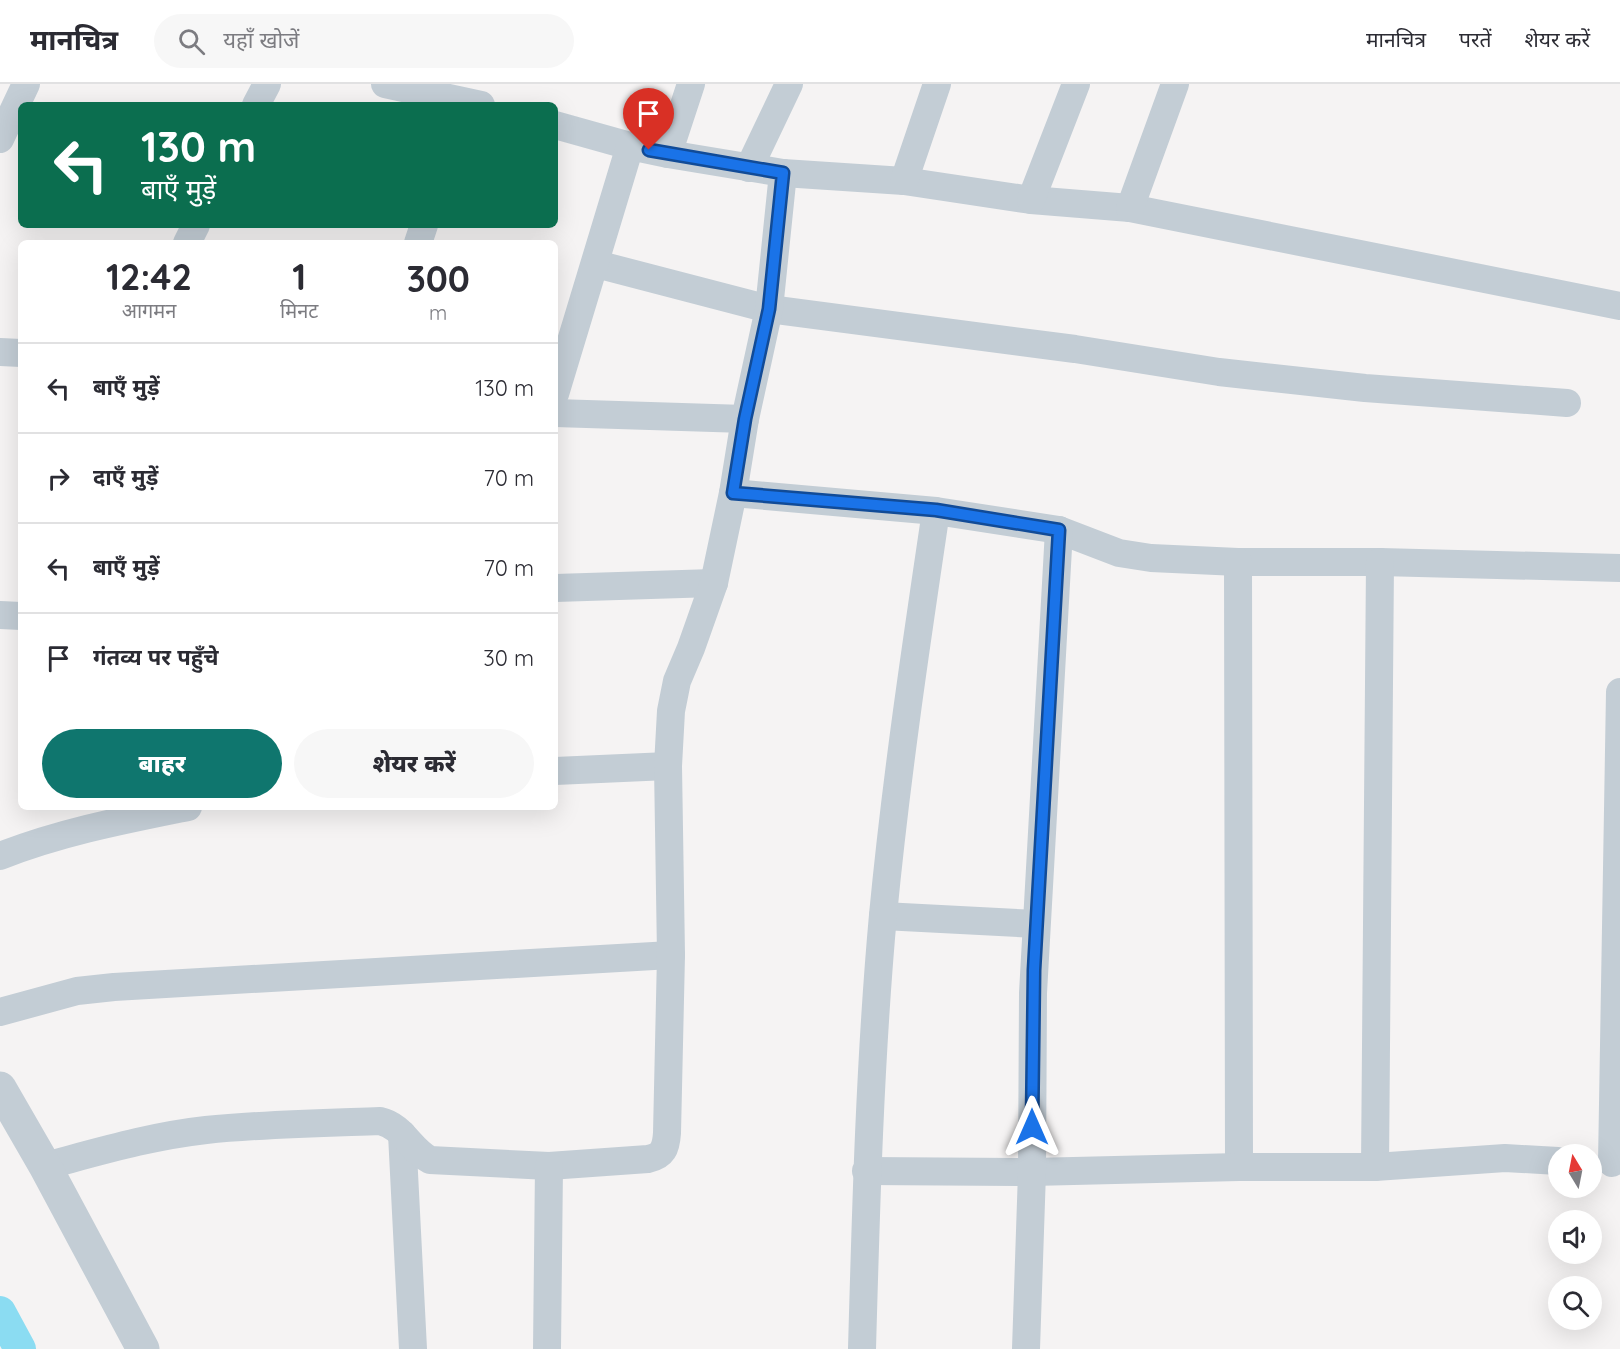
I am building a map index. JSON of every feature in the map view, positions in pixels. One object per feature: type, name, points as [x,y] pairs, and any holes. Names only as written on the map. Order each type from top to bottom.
[{"type":"street","points":[[0,139],[26,84]]},
{"type":"street","points":[[258,102],[267,84]]},
{"type":"street","points":[[386,84],[472,99]]},
{"type":"street","points":[[668,154],[691,84]]},
{"type":"street","points":[[749,168],[789,84]]},
{"type":"street","points":[[904,181],[937,84]]},
{"type":"street","points":[[1031,200],[1076,84]]},
{"type":"street","points":[[1130,208],[1175,84]]},
{"type":"street","points":[[558,127],[668,154],[783,173],[904,181],[1031,200],[1130,208],[1620,306]]},
{"type":"street","points":[[558,384],[630,146]]},
{"type":"street","points":[[45,1166],[129,1143],[205,1131],[265,1125],[380,1121],[394,1125],[423,1156],[430,1160],[549,1166],[648,1159],[657,1157],[664,1151],[667,1133],[671,955],[669,766],[671,711],[676,681],[691,648],[714,583],[733,493],[745,419],[769,309],[783,173]]},
{"type":"street","points":[[596,264],[769,309],[1075,349],[1219,372],[1365,388],[1567,403]]},
{"type":"street","points":[[0,352],[18,353]]},
{"type":"street","points":[[558,413],[745,419]]},
{"type":"street","points":[[733,493],[936,510],[1059,530],[1119,553],[1151,558],[1238,562],[1380,562],[1620,568]]},
{"type":"street","points":[[862,1349],[866,1172],[883,916],[906,716],[936,510]]},
{"type":"street","points":[[1026,1349],[1032,1172],[1033,993],[1059,530]]},
{"type":"street","points":[[1238,562],[1239,1167]]},
{"type":"street","points":[[1376,1167],[1380,562]]},
{"type":"street","points":[[558,588],[714,583]]},
{"type":"street","points":[[0,615],[18,616]]},
{"type":"street","points":[[1608,1163],[1620,692]]},
{"type":"street","points":[[558,771],[669,766]]},
{"type":"street","points":[[0,856],[96,816],[157,810]]},
{"type":"street","points":[[883,916],[1036,924]]},
{"type":"street","points":[[0,1012],[77,991],[114,987],[671,955]]},
{"type":"street","points":[[0,1088],[45,1166],[143,1349]]},
{"type":"street","points":[[402,1134],[413,1349]]},
{"type":"street","points":[[866,1172],[1376,1167],[1505,1158],[1548,1160]]},
{"type":"street","points":[[547,1349],[549,1166]]},
{"type":"waterway","points":[[0,1312],[20,1349]]},
{"type":"route","points":[[649,150],[783,173],[769,309],[745,419],[733,493],[936,510],[1059,530],[1036,924],[1032,1127]]}]
